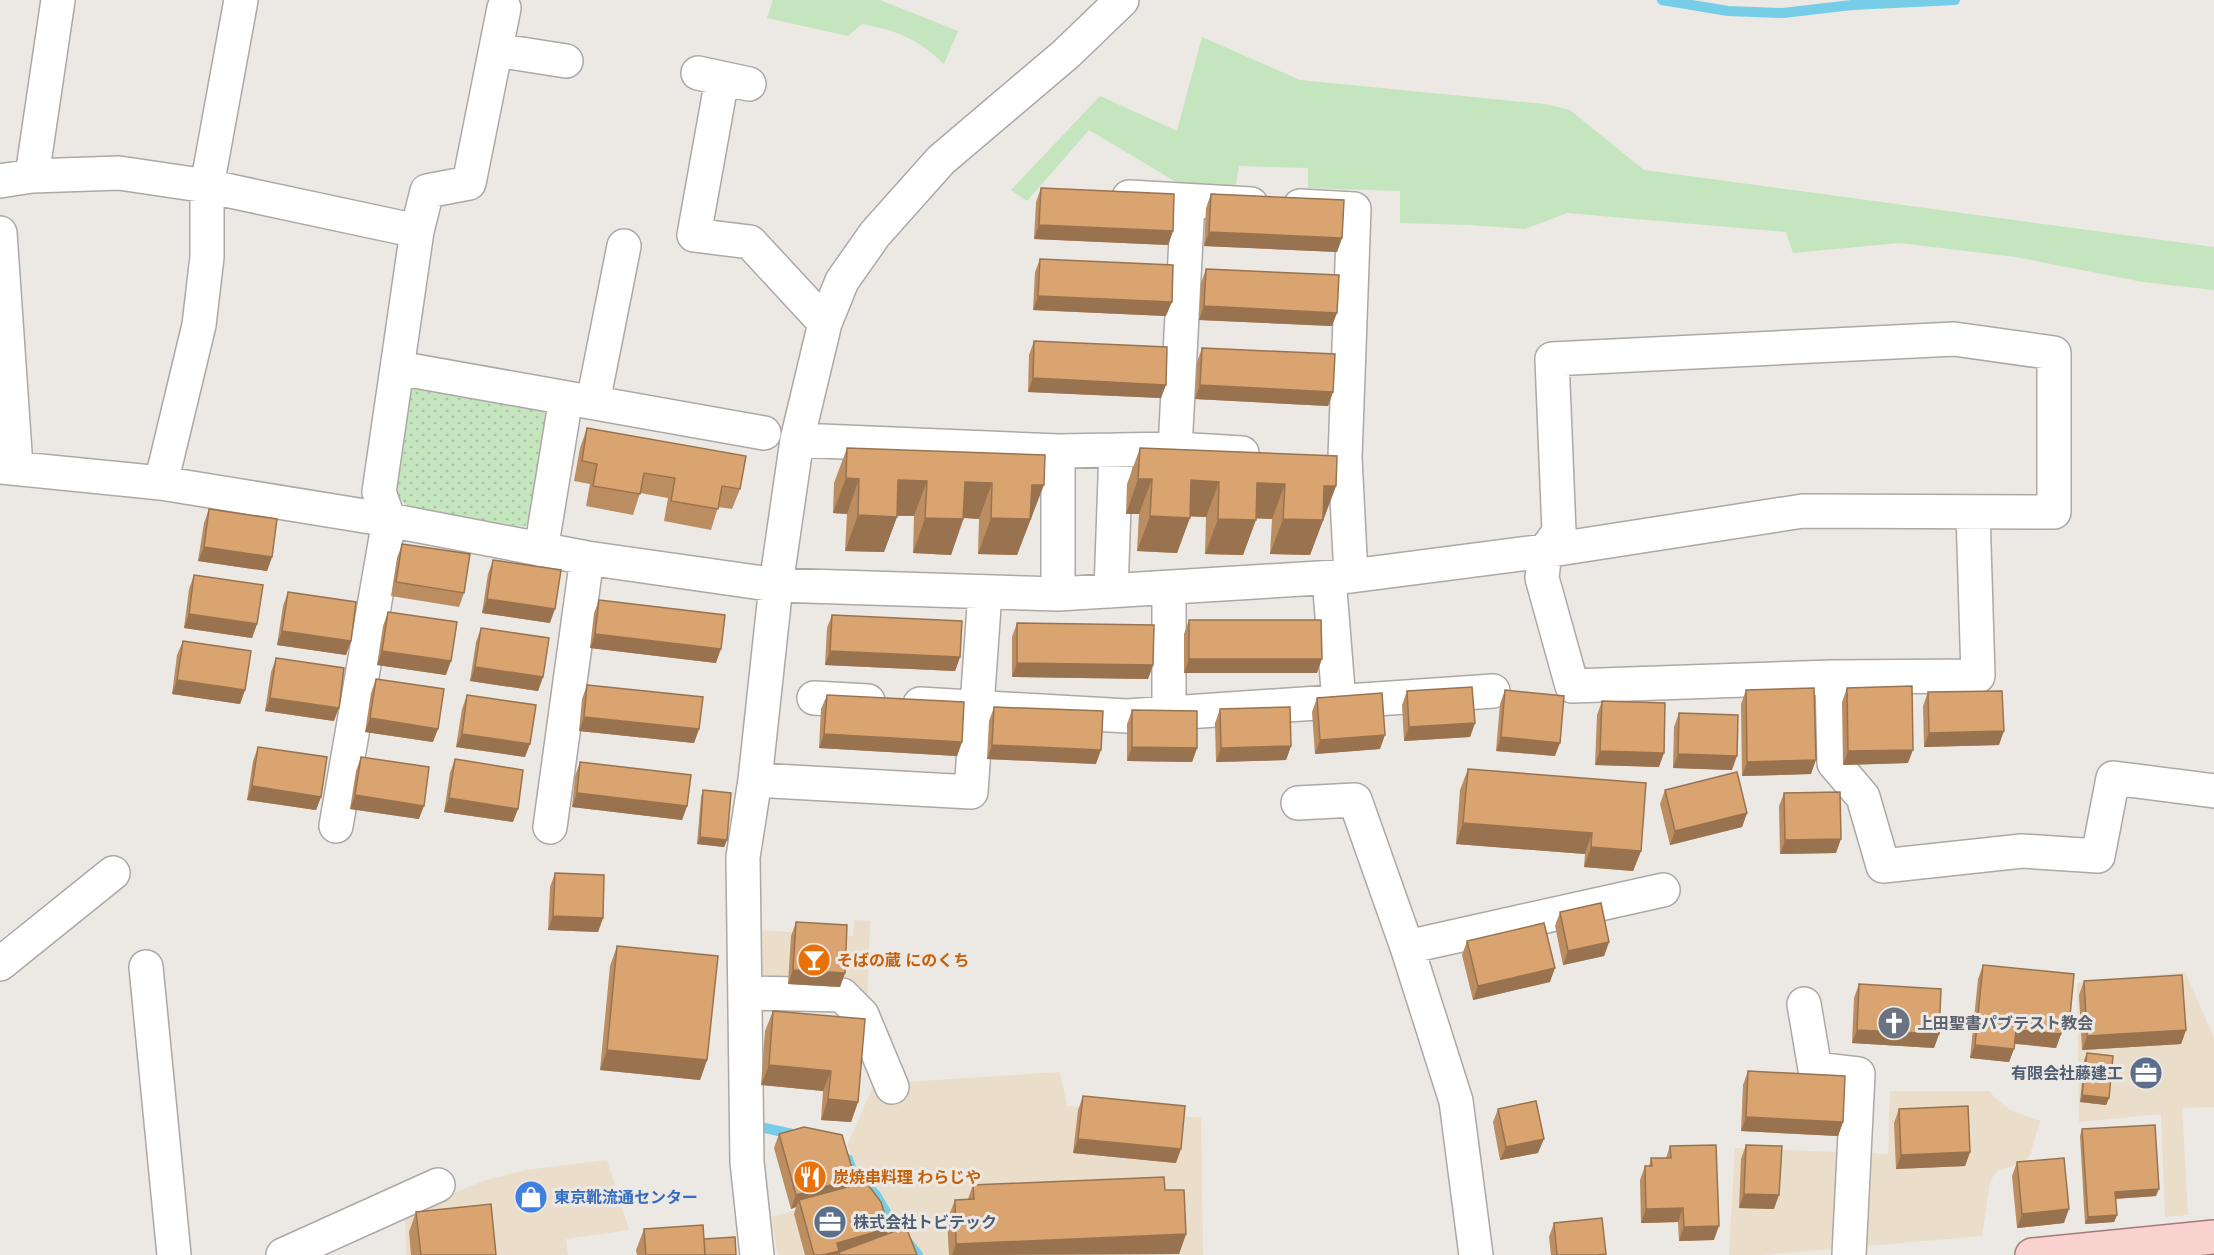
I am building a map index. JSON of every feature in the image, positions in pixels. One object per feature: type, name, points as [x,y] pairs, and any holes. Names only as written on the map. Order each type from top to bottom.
[{"type":"main road","points":[[2032,1255],[2214,1236]]},
{"type":"street","points":[[32,177],[58,0]]},
{"type":"street","points":[[161,483],[199,325],[207,257],[207,186],[241,0]]},
{"type":"street","points":[[757,1255],[747,1162],[743,856],[755,780],[776,585],[797,440],[825,323],[842,281],[875,234],[941,160],[1066,54],[1122,0]]},
{"type":"street","points":[[336,826],[390,520],[379,492],[417,231],[427,191],[470,183],[504,8]]},
{"type":"street","points":[[496,50],[566,61]]},
{"type":"street","points":[[723,78],[694,235],[750,242],[825,323]]},
{"type":"street","points":[[0,181],[32,177],[119,173],[207,186],[417,231]]},
{"type":"street","points":[[1100,196],[1354,209],[1340,577],[1339,702]]},
{"type":"street","points":[[1175,449],[1188,201]]},
{"type":"street","points":[[0,233],[8,467],[161,483],[390,520],[587,558],[776,585],[1058,594],[1169,588],[1340,577],[1545,551],[1803,511],[2054,512],[2054,353],[1954,339],[1552,359],[1559,532],[1545,551],[1542,578],[1572,686],[1832,677],[1978,676],[1973,512]]},
{"type":"street","points":[[541,550],[580,400],[624,246]]},
{"type":"street","points":[[398,369],[764,433]]},
{"type":"street","points":[[797,440],[1058,451],[1175,449],[1266,454]]},
{"type":"street","points":[[1111,591],[1116,450]]},
{"type":"street","points":[[1058,451],[1058,594]]},
{"type":"street","points":[[1311,457],[1345,458]]},
{"type":"street","points":[[550,827],[587,558]]},
{"type":"street","points":[[1169,588],[1169,714]]},
{"type":"street","points":[[755,780],[971,792],[985,592]]},
{"type":"street","points":[[1832,677],[1834,763],[1863,797],[1883,866],[2022,851],[2098,856],[2113,778],[2214,790]]},
{"type":"street","points":[[814,698],[1127,716],[1493,691]]},
{"type":"street","points":[[1298,803],[1354,800],[1407,947],[1456,1101],[1476,1255]]},
{"type":"street","points":[[0,964],[113,873]]},
{"type":"street","points":[[1407,947],[1664,890]]},
{"type":"street","points":[[146,967],[174,1255]]},
{"type":"street","points":[[745,993],[842,995],[862,1015],[892,1087]]},
{"type":"street","points":[[1804,1004],[1815,1070],[1858,1074],[1849,1255]]},
{"type":"street","points":[[283,1255],[438,1185]]},
{"type":"shaded area","name":"そばの蔵 にのくち","points":[[854,920],[870,921],[867,1007],[758,985],[760,930],[853,936]]},
{"type":"shaded area","name":"有限会社藤建工","points":[[2185,972],[2214,1038],[2214,1107],[2182,1108],[2188,1215],[2165,1217],[2161,1114],[2079,1122],[2077,983]]},
{"type":"shaded area","points":[[1060,1072],[1067,1106],[1201,1118],[1203,1255],[922,1255],[896,1221],[879,1193],[854,1164],[847,1145],[874,1084]]},
{"type":"shaded area","points":[[1890,1091],[1990,1091],[2010,1110],[2040,1121],[2030,1155],[2023,1162],[1997,1171],[1990,1181],[1982,1236],[1762,1255],[1729,1255],[1735,1148],[1888,1154]]},
{"type":"shaded area","name":"東京靴流通センター","points":[[607,1160],[629,1230],[566,1239],[568,1255],[406,1255],[405,1214],[483,1181],[526,1170]]},
{"type":"shaded area","name":"株式会社トビテック","points":[[866,1191],[900,1239],[860,1255],[778,1255],[771,1217]]},
{"type":"green space","points":[[773,0],[880,0],[958,31],[944,64],[916,42],[886,30],[862,24],[848,36],[767,18]]},
{"type":"green space","points":[[1202,37],[1300,80],[1545,104],[1570,110],[1644,170],[2214,247],[2214,290],[2143,282],[2016,257],[1899,243],[1793,253],[1786,232],[1567,213],[1525,229],[1400,223],[1400,191],[1308,188],[1308,168],[1239,166],[1235,190],[1188,189],[1089,130],[1027,201],[1011,190],[1100,96],[1177,131]]},
{"type":"green space","points":[[419,379],[556,413],[539,511],[524,527],[410,510],[394,492],[408,387]]},
{"type":"building","points":[[1041,188],[1174,194],[1173,231],[1039,225]]},
{"type":"building","points":[[1211,194],[1344,200],[1342,238],[1209,232]]},
{"type":"building","points":[[1040,259],[1173,265],[1172,302],[1038,296]]},
{"type":"building","points":[[1206,269],[1339,275],[1337,313],[1204,306]]},
{"type":"building","points":[[1034,341],[1167,347],[1166,385],[1033,378]]},
{"type":"building","points":[[1202,348],[1335,354],[1333,392],[1200,385]]},
{"type":"building","points":[[587,428],[746,456],[740,489],[722,486],[718,509],[671,501],[675,478],[644,473],[640,494],[593,486],[597,464],[582,461]]},
{"type":"building","points":[[847,448],[1045,455],[1044,485],[1032,485],[1030,519],[991,518],[992,483],[965,482],[963,519],[925,518],[927,481],[898,480],[897,517],[858,515],[859,479],[846,478]]},
{"type":"building","points":[[1140,448],[1337,456],[1336,486],[1324,486],[1323,520],[1283,519],[1285,484],[1257,483],[1256,520],[1218,519],[1219,482],[1191,480],[1190,518],[1150,516],[1152,479],[1138,479]]},
{"type":"building","points":[[209,509],[277,519],[272,557],[204,547]]},
{"type":"building","points":[[402,544],[470,554],[464,593],[396,582]]},
{"type":"building","points":[[493,560],[561,570],[555,609],[487,599]]},
{"type":"building","points":[[194,575],[263,585],[257,624],[189,614]]},
{"type":"building","points":[[288,592],[356,602],[351,641],[282,631]]},
{"type":"building","points":[[599,600],[725,615],[721,649],[595,634]]},
{"type":"building","points":[[388,612],[457,622],[451,661],[382,651]]},
{"type":"building","points":[[832,615],[962,621],[960,657],[830,651]]},
{"type":"building","points":[[1189,620],[1321,620],[1322,659],[1189,659]]},
{"type":"building","points":[[1017,623],[1154,625],[1153,665],[1017,663]]},
{"type":"building","points":[[481,628],[549,638],[543,677],[475,667]]},
{"type":"building","points":[[183,641],[251,651],[245,690],[177,680]]},
{"type":"building","points":[[276,658],[344,668],[339,708],[270,698]]},
{"type":"building","points":[[376,679],[444,689],[438,729],[370,718]]},
{"type":"building","points":[[587,685],[703,697],[699,729],[584,717]]},
{"type":"building","points":[[1912,686],[1913,750],[1848,751],[1847,688]]},
{"type":"building","points":[[1472,687],[1475,723],[1409,727],[1407,691]]},
{"type":"building","points":[[1814,688],[1816,760],[1747,762],[1746,690]]},
{"type":"building","points":[[1505,690],[1564,696],[1560,743],[1501,737]]},
{"type":"building","points":[[2002,691],[2004,731],[1929,733],[1928,692]]},
{"type":"building","points":[[1382,693],[1385,735],[1320,740],[1317,698]]},
{"type":"building","points":[[467,695],[536,705],[530,744],[462,734]]},
{"type":"building","points":[[827,695],[964,702],[962,742],[824,734]]},
{"type":"building","points":[[1602,701],[1665,703],[1664,753],[1600,751]]},
{"type":"building","points":[[994,707],[1103,711],[1101,750],[992,745]]},
{"type":"building","points":[[1290,707],[1291,746],[1221,748],[1220,709]]},
{"type":"building","points":[[1132,710],[1197,711],[1197,748],[1132,747]]},
{"type":"building","points":[[1679,713],[1738,715],[1737,756],[1678,754]]},
{"type":"building","points":[[258,747],[327,757],[321,797],[252,786]]},
{"type":"building","points":[[361,757],[429,767],[424,806],[355,795]]},
{"type":"building","points":[[455,759],[523,770],[518,809],[449,798]]},
{"type":"building","points":[[580,762],[691,775],[687,806],[577,793]]},
{"type":"building","points":[[1468,769],[1646,783],[1641,851],[1591,847],[1592,833],[1463,823]]},
{"type":"building","points":[[1737,772],[1747,813],[1675,831],[1665,790]]},
{"type":"building","points":[[703,790],[731,793],[727,840],[700,837]]},
{"type":"building","points":[[1840,792],[1841,839],[1785,840],[1784,793]]},
{"type":"building","points":[[555,873],[604,875],[603,918],[553,916]]},
{"type":"building","points":[[1601,903],[1609,942],[1568,951],[1560,912]]},
{"type":"building","points":[[796,922],[847,925],[845,973],[793,970]]},
{"type":"building","points":[[1544,923],[1555,968],[1478,986],[1467,941]]},
{"type":"building","points":[[617,946],[718,956],[707,1060],[607,1050]]},
{"type":"building","points":[[1983,965],[2074,974],[2070,1016],[2062,1015],[2061,1034],[2016,1030],[2014,1049],[1975,1045]]},
{"type":"building","points":[[2182,975],[2186,1030],[2087,1036],[2084,981]]},
{"type":"building","name":"上田聖書パブテスト教会","points":[[1859,984],[1941,989],[1939,1034],[1857,1030]]},
{"type":"building","points":[[773,1011],[865,1019],[858,1102],[828,1099],[831,1071],[769,1065]]},
{"type":"building","points":[[2087,1053],[2113,1056],[2109,1098],[2082,1095]]},
{"type":"building","points":[[1748,1071],[1845,1076],[1843,1122],[1746,1117]]},
{"type":"building","points":[[1083,1096],[1185,1106],[1181,1149],[1078,1139]]},
{"type":"building","points":[[1536,1101],[1544,1139],[1506,1147],[1498,1109]]},
{"type":"building","points":[[1968,1106],[1970,1152],[1901,1155],[1899,1109]]},
{"type":"building","points":[[2155,1125],[2159,1189],[2115,1192],[2117,1215],[2088,1217],[2082,1129]]},
{"type":"building","points":[[804,1127],[842,1135],[855,1178],[796,1195],[779,1134]]},
{"type":"building","points":[[1716,1145],[1719,1226],[1684,1227],[1683,1208],[1646,1209],[1645,1166],[1652,1166],[1651,1158],[1671,1158],[1670,1146]]},
{"type":"building","points":[[1746,1145],[1782,1146],[1779,1195],[1744,1194]]},
{"type":"building","points":[[2064,1158],[2069,1209],[2022,1214],[2017,1162]]},
{"type":"building","points":[[1164,1177],[1165,1190],[1184,1190],[1186,1234],[956,1244],[955,1200],[974,1199],[973,1185]]},
{"type":"building","points":[[866,1182],[881,1202],[889,1228],[837,1243],[839,1251],[814,1255],[799,1200]]},
{"type":"building","points":[[491,1204],[496,1255],[421,1255],[416,1212]]},
{"type":"building","points":[[1602,1218],[1606,1254],[1557,1255],[1554,1223]]},
{"type":"building","points":[[703,1225],[705,1255],[646,1255],[644,1229]]},
{"type":"building","points":[[906,1227],[917,1255],[840,1255],[839,1252]]},
{"type":"building","points":[[735,1237],[736,1255],[705,1255],[704,1239]]},
{"type":"waterway","points":[[1662,0],[1728,11],[1783,13],[1852,5],[1955,0]]},
{"type":"waterway","points":[[765,1128],[797,1135]]},
{"type":"waterway","points":[[848,1159],[852,1170],[876,1195],[893,1224],[918,1255]]},
{"type":"place","name":"そばの蔵 にのくち","points":[[814,960]]},
{"type":"place","name":"上田聖書パブテスト教会","points":[[1894,1023]]},
{"type":"place","name":"有限会社藤建工","points":[[2146,1073]]},
{"type":"place","name":"炭焼串料理 わらじや","points":[[810,1177]]},
{"type":"place","name":"東京靴流通センター","points":[[531,1197]]},
{"type":"place","name":"株式会社トビテック","points":[[830,1222]]}]
